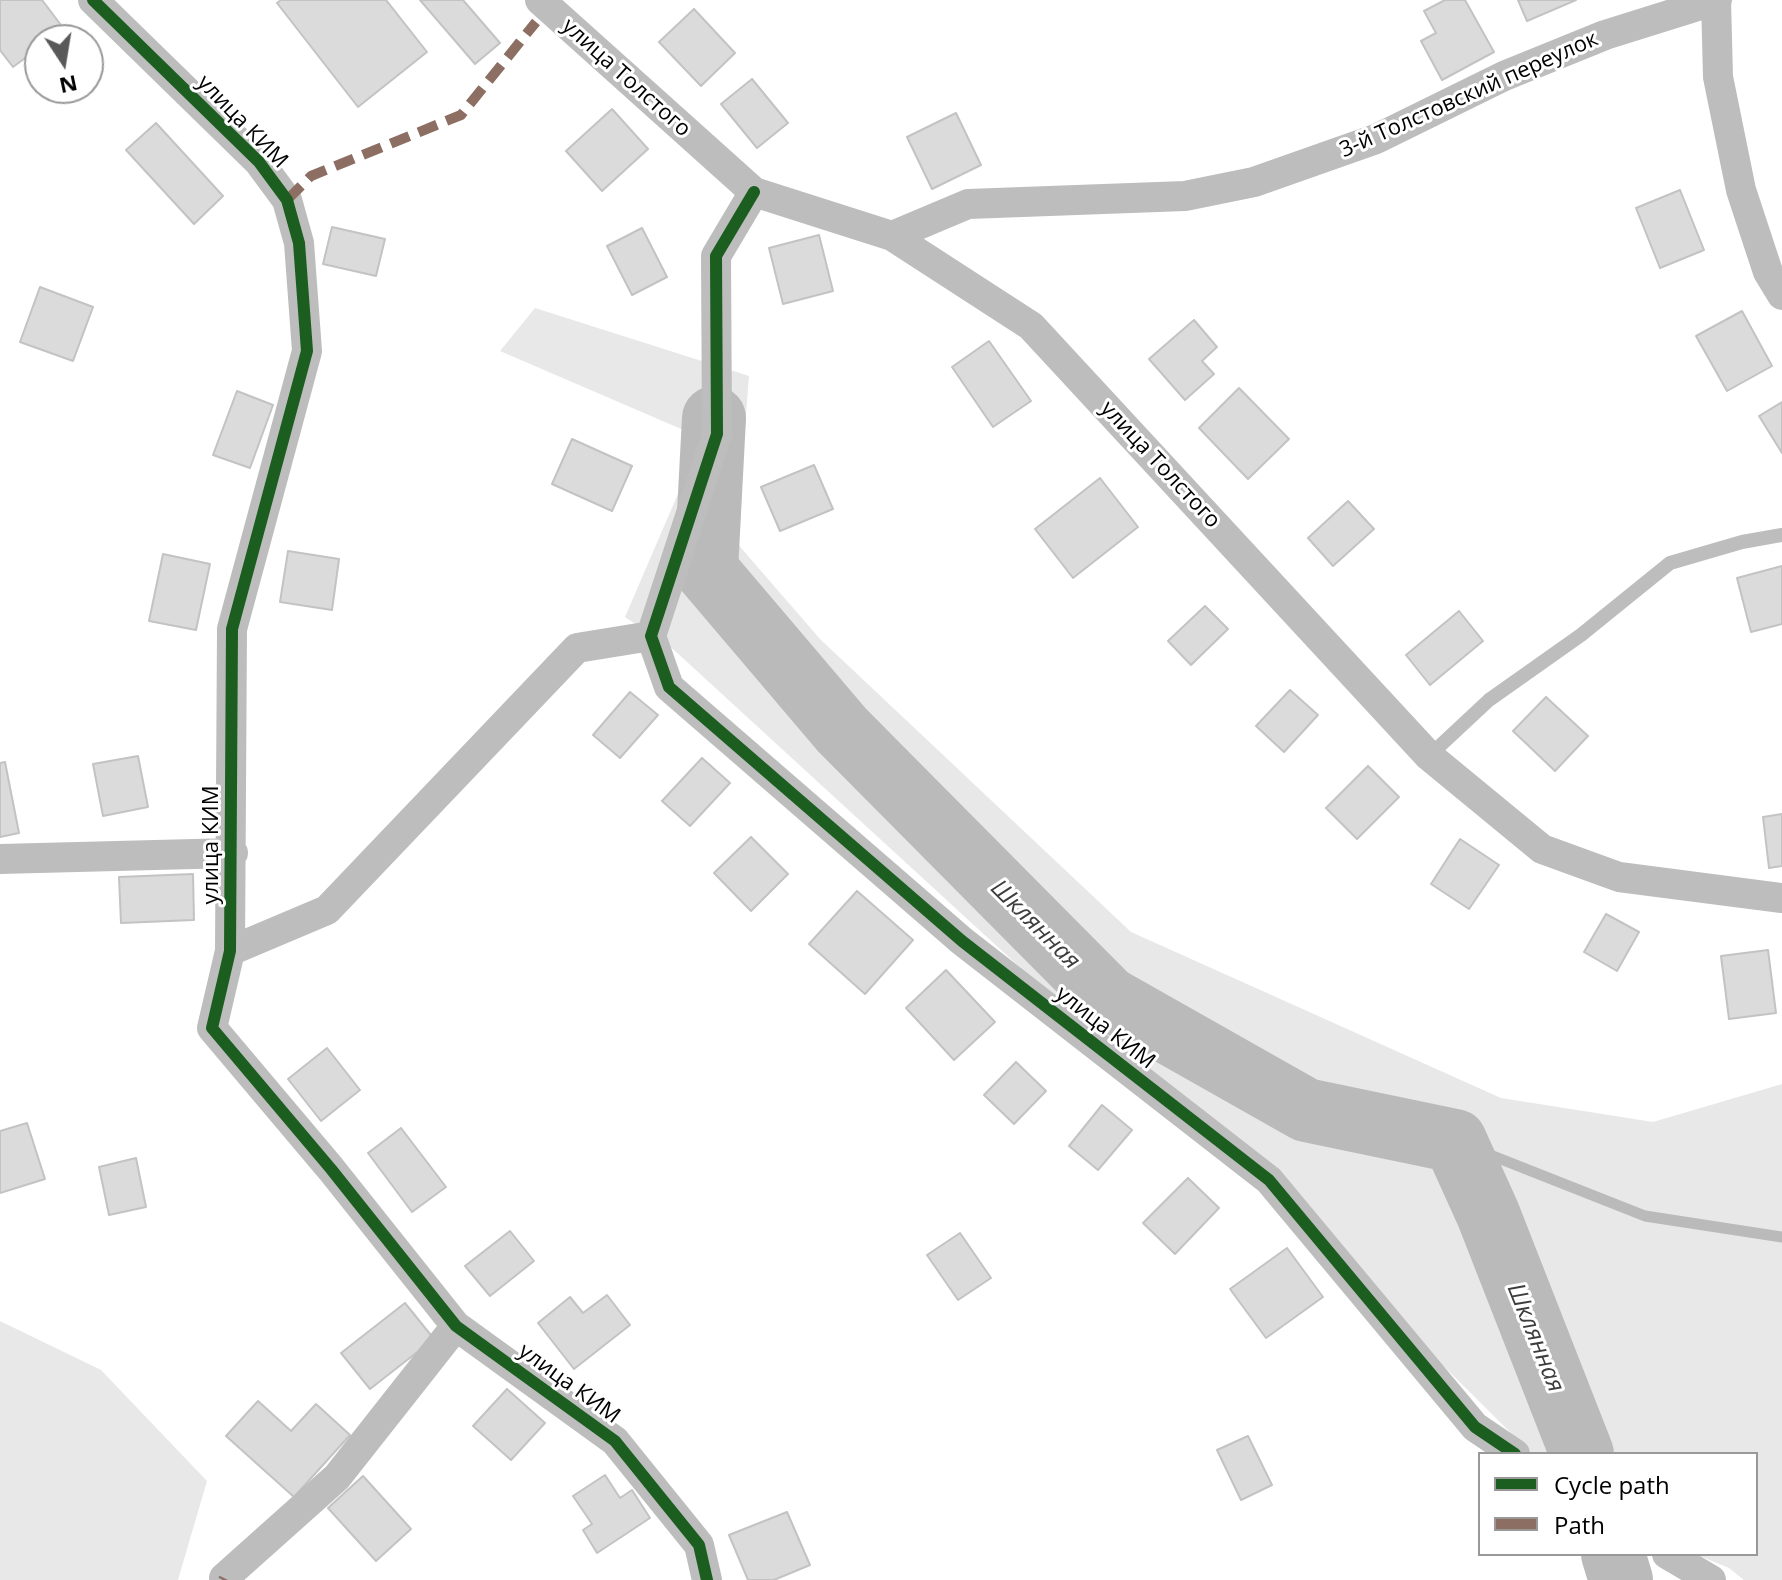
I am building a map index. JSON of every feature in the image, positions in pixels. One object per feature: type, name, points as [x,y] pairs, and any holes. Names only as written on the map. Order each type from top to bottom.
[{"type":"street","name":"улица КИМ","points":[[93,0],[259,162],[287,200],[299,243],[307,351],[232,629],[230,951],[212,1028],[331,1169],[456,1326],[615,1441],[699,1545],[707,1580]]},
{"type":"street","points":[[1717,0],[1718,77],[1741,190],[1768,272],[1782,295]]},
{"type":"street","name":"3-й Толстовский переулок","points":[[892,236],[968,204],[1185,196],[1254,182],[1376,139],[1504,76],[1605,35],[1717,0]]},
{"type":"street","name":"улица Толстого","points":[[545,7],[753,193],[892,236],[1031,326],[1429,756],[1542,849],[1619,877],[1782,898]]},
{"type":"street","points":[[230,951],[327,910],[577,648],[651,636],[717,434],[716,256],[753,193]]},
{"type":"street","name":"улица КИМ","points":[[651,636],[669,687],[962,941],[1269,1180],[1475,1427],[1512,1452]]},
{"type":"street","points":[[0,859],[233,853]]},
{"type":"street","points":[[224,1578],[337,1477],[456,1326]]},
{"type":"street","points":[[1670,1556],[1711,1580]]},
{"type":"lane","points":[[1429,756],[1489,700],[1581,635],[1670,563],[1742,542],[1782,535]]},
{"type":"shaded area","points":[[535,308],[749,376],[736,542],[820,639],[1131,932],[1501,1098],[1653,1122],[1782,1084],[1782,1580],[1744,1580],[1729,1568],[1700,1556],[1758,1556],[1758,1452],[1530,1452],[1315,1238],[674,650],[625,617],[702,438],[500,351]]},
{"type":"shaded area","points":[[0,1321],[101,1370],[207,1481],[178,1580],[0,1580]]},
{"type":"building","points":[[0,0],[42,0],[60,24],[24,24],[24,59],[13,67],[0,50]]},
{"type":"building","points":[[281,0],[386,0],[427,52],[358,107],[277,3]]},
{"type":"building","points":[[420,0],[463,0],[500,43],[475,64]]},
{"type":"building","points":[[1445,0],[1465,0],[1494,52],[1442,80],[1421,41],[1436,33],[1424,11]]},
{"type":"building","points":[[1518,0],[1576,0],[1527,21]]},
{"type":"building","points":[[694,9],[735,53],[701,86],[659,42]]},
{"type":"building","points":[[752,79],[788,123],[757,148],[721,104]]},
{"type":"building","points":[[612,109],[648,149],[602,191],[566,151]]},
{"type":"building","points":[[956,113],[981,165],[932,189],[907,137]]},
{"type":"building","points":[[156,123],[223,196],[194,224],[126,150]]},
{"type":"building","points":[[1680,190],[1704,250],[1660,268],[1636,208]]},
{"type":"building","points":[[332,227],[385,239],[376,276],[323,264]]},
{"type":"building","points":[[642,228],[667,277],[632,295],[607,246]]},
{"type":"building","points":[[819,235],[833,291],[783,304],[769,248]]},
{"type":"building","points":[[40,287],[93,307],[73,361],[20,342]]},
{"type":"building","points":[[1742,311],[1772,366],[1727,391],[1696,336]]},
{"type":"building","points":[[1194,320],[1217,347],[1202,361],[1214,374],[1185,400],[1149,359]]},
{"type":"building","points":[[989,341],[1031,401],[993,427],[952,367]]},
{"type":"building","points":[[1239,388],[1289,439],[1248,479],[1199,428]]},
{"type":"building","points":[[237,391],[273,405],[250,468],[213,455]]},
{"type":"building","points":[[1782,402],[1782,453],[1759,416]]},
{"type":"building","points":[[572,439],[632,466],[612,511],[552,484]]},
{"type":"building","points":[[814,465],[833,509],[780,531],[761,487]]},
{"type":"building","points":[[1100,478],[1138,527],[1073,578],[1035,529]]},
{"type":"building","points":[[1348,501],[1374,529],[1333,566],[1308,538]]},
{"type":"building","points":[[288,551],[339,559],[332,610],[280,602]]},
{"type":"building","points":[[163,554],[210,564],[196,630],[149,621]]},
{"type":"building","points":[[1782,566],[1782,624],[1751,632],[1737,578]]},
{"type":"building","points":[[1205,606],[1228,629],[1191,665],[1168,641]]},
{"type":"building","points":[[1459,611],[1483,641],[1430,685],[1406,655]]},
{"type":"building","points":[[1290,690],[1318,715],[1284,752],[1256,726]]},
{"type":"building","points":[[630,692],[658,715],[620,758],[593,735]]},
{"type":"building","points":[[1546,697],[1588,736],[1555,771],[1513,731]]},
{"type":"building","points":[[138,756],[148,807],[103,816],[93,764]]},
{"type":"building","points":[[702,758],[730,783],[690,826],[662,801]]},
{"type":"building","points":[[5,762],[19,833],[0,837],[0,763]]},
{"type":"building","points":[[1368,766],[1399,797],[1357,839],[1326,808]]},
{"type":"building","points":[[1782,814],[1782,866],[1769,868],[1763,817]]},
{"type":"building","points":[[751,837],[788,874],[751,911],[714,873]]},
{"type":"building","points":[[1460,839],[1499,865],[1469,909],[1431,884]]},
{"type":"building","points":[[193,874],[194,920],[121,923],[119,877]]},
{"type":"building","points":[[857,891],[913,940],[865,994],[809,944]]},
{"type":"building","points":[[1606,914],[1639,932],[1617,971],[1584,952]]},
{"type":"building","points":[[1768,950],[1776,1013],[1729,1019],[1721,956]]},
{"type":"building","points":[[946,970],[995,1022],[954,1060],[906,1008]]},
{"type":"building","points":[[327,1048],[360,1090],[321,1121],[288,1079]]},
{"type":"building","points":[[1016,1062],[1046,1091],[1014,1124],[984,1095]]},
{"type":"building","points":[[1102,1105],[1132,1130],[1098,1170],[1069,1146]]},
{"type":"building","points":[[27,1123],[45,1179],[0,1193],[0,1131]]},
{"type":"building","points":[[401,1128],[446,1187],[412,1212],[368,1153]]},
{"type":"building","points":[[136,1158],[146,1207],[109,1215],[99,1167]]},
{"type":"building","points":[[1188,1178],[1219,1208],[1175,1254],[1143,1223]]},
{"type":"building","points":[[510,1231],[534,1261],[490,1296],[465,1266]]},
{"type":"building","points":[[960,1233],[991,1278],[958,1300],[927,1255]]},
{"type":"building","points":[[1287,1248],[1323,1297],[1266,1338],[1230,1289]]},
{"type":"building","points":[[607,1295],[630,1325],[574,1369],[538,1323],[570,1297],[583,1313]]},
{"type":"building","points":[[405,1303],[434,1339],[370,1389],[341,1353]]},
{"type":"building","points":[[507,1389],[545,1423],[511,1460],[473,1426]]},
{"type":"building","points":[[258,1401],[291,1431],[316,1404],[350,1435],[294,1497],[226,1436]]},
{"type":"building","points":[[1248,1436],[1272,1485],[1241,1500],[1217,1450]]},
{"type":"building","points":[[605,1475],[620,1498],[632,1490],[650,1518],[597,1553],[583,1530],[592,1524],[573,1496]]},
{"type":"building","points":[[363,1476],[411,1529],[376,1561],[328,1508]]},
{"type":"building","points":[[787,1512],[810,1565],[774,1580],[748,1580],[729,1535]]},
{"type":"waterway","name":"Шклянная","points":[[714,418],[706,570],[842,730],[1108,998],[1306,1110],[1455,1141],[1488,1214],[1581,1452]]},
{"type":"waterway","points":[[1455,1141],[1645,1216],[1782,1237]]},
{"type":"waterway","name":"Шклянная","points":[[1614,1556],[1621,1580]]},
{"type":"marked path","points":[[287,200],[311,176],[461,115],[536,22]]},
{"type":"cycle path","points":[[93,0],[259,162],[287,200],[299,243],[307,351],[232,629],[230,951],[212,1028],[331,1169],[456,1326],[615,1441],[699,1545],[707,1580]]},
{"type":"cycle path","points":[[754,192],[716,256],[717,434],[651,636],[669,687],[962,941],[1269,1180],[1475,1427],[1512,1452]]}]
